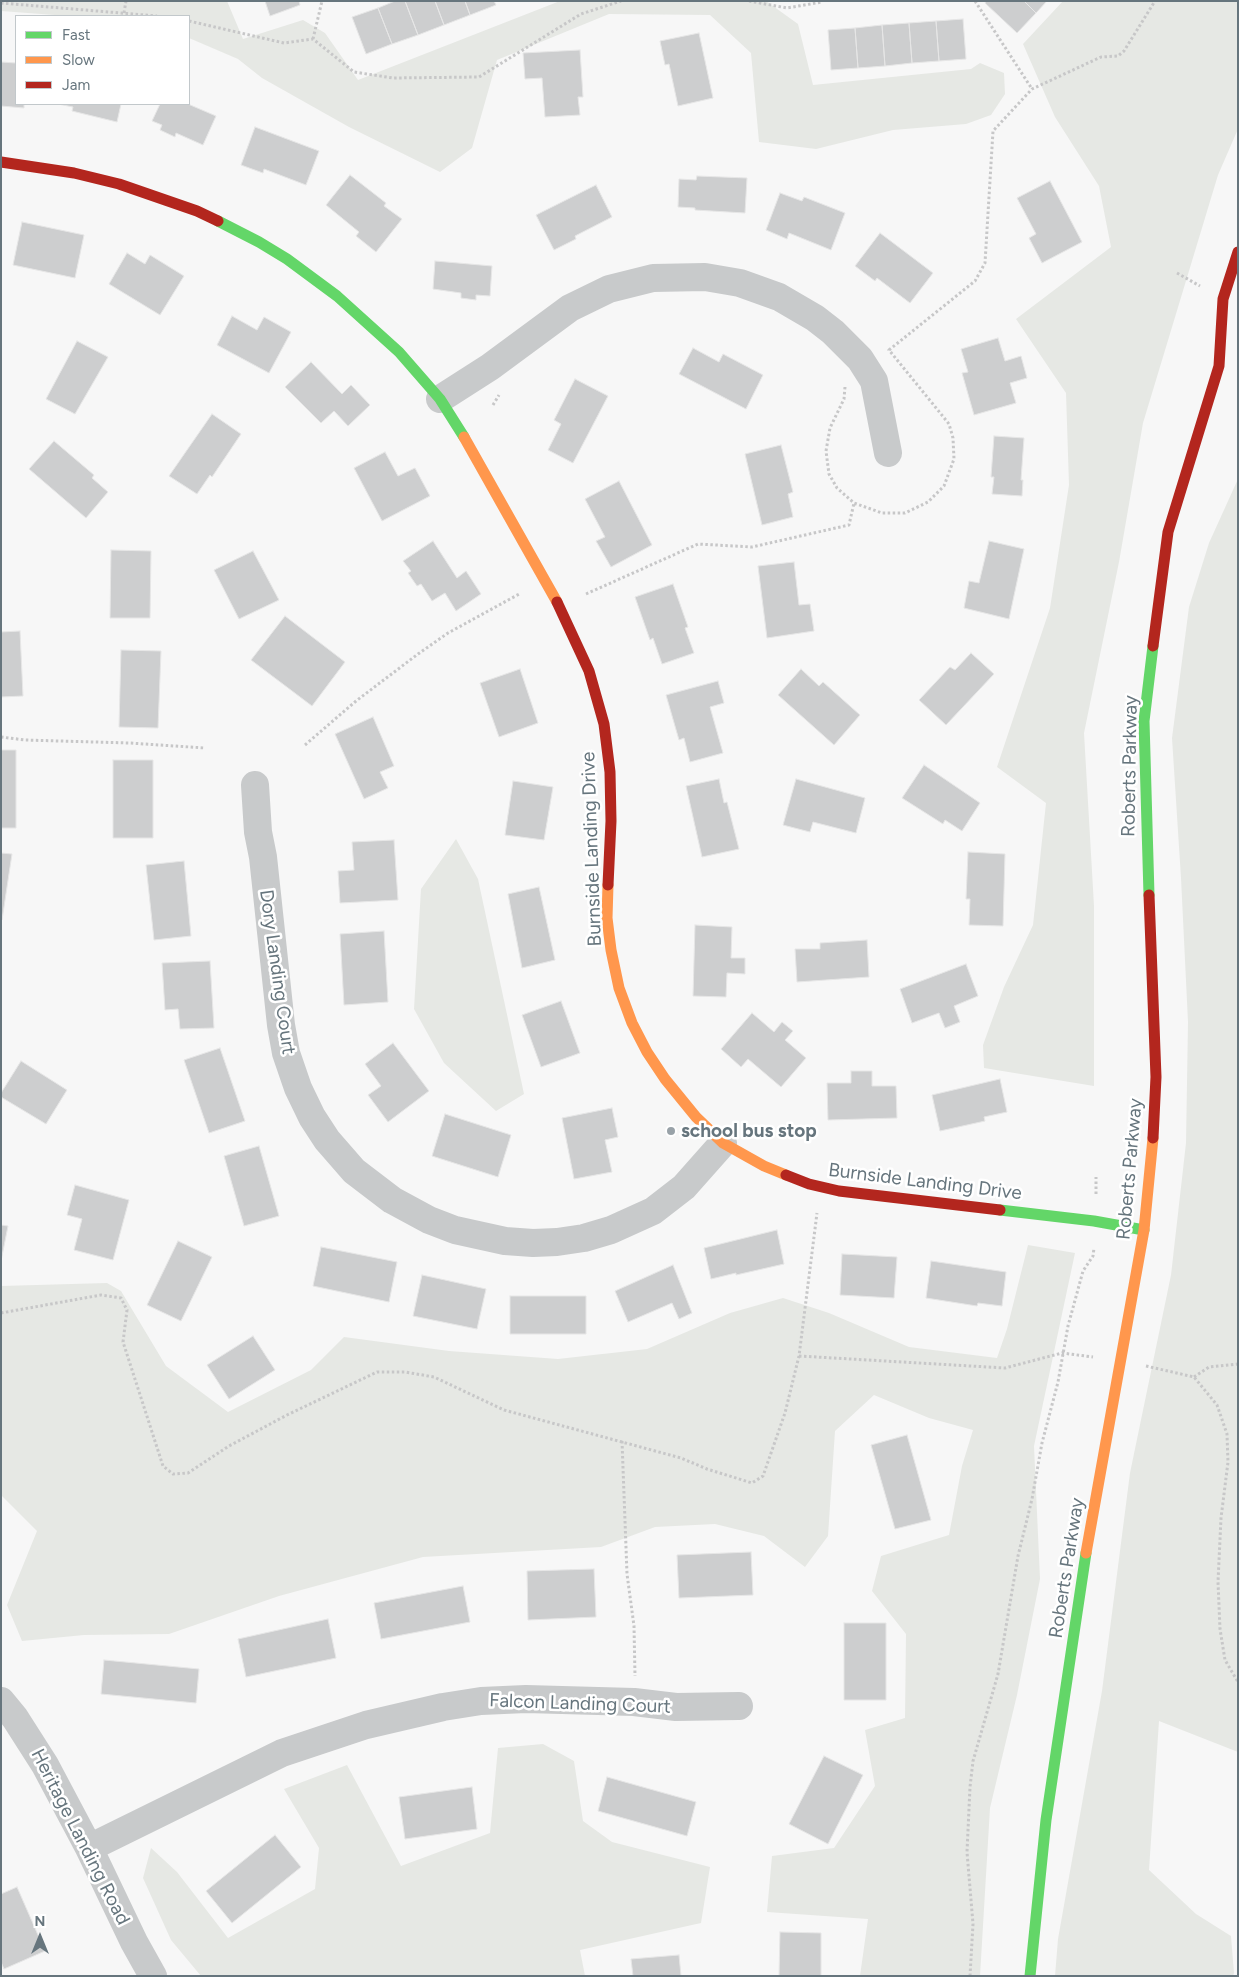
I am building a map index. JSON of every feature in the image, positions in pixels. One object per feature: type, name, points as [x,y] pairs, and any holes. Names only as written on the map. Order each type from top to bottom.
[{"type":"street","name":"Burnside Landing Drive","points":[[1,162],[74,173],[119,184],[197,211],[259,242],[338,296],[399,352],[440,399],[451,415],[562,610],[589,671],[604,724],[610,772],[611,821],[608,918],[611,950],[619,988],[632,1023],[646,1052],[664,1079],[696,1117],[723,1143],[764,1166],[809,1184],[840,1191],[1094,1221],[1144,1230]]},
{"type":"street","name":"Roberts Parkway","points":[[1030,1976],[1046,1820],[1082,1576],[1144,1230],[1152,1153],[1156,1077],[1145,797],[1144,721],[1168,532],[1219,366],[1223,299],[1238,252]]},
{"type":"street","points":[[440,399],[490,367],[570,308],[609,289],[653,278],[705,277],[740,283],[779,297],[815,318],[833,332],[860,359],[874,381],[888,453]]},
{"type":"street","name":"Roberts Parkway","points":[[1219,366],[1231,354]]},
{"type":"street","name":"Dory Landing Court","points":[[256,785],[258,832],[263,857],[281,1026],[286,1053],[298,1088],[312,1117],[327,1140],[361,1177],[392,1200],[429,1220],[455,1230],[506,1241],[557,1242],[584,1238],[611,1230],[653,1210],[684,1187],[723,1143]]},
{"type":"street","name":"Falcon Landing Court","points":[[89,1848],[282,1754],[366,1725],[443,1707],[481,1701],[526,1699],[634,1702],[676,1707],[739,1706]]},
{"type":"street","name":"Heritage Landing Road","points":[[1,1701],[15,1718],[45,1764],[89,1848],[134,1942],[154,1976]]},
{"type":"path","points":[[124,12],[126,1]]},
{"type":"path","points":[[313,39],[322,1]]},
{"type":"path","points":[[190,21],[284,42],[313,39],[354,72],[393,78],[479,77],[581,14],[621,1]]},
{"type":"path","points":[[749,1],[787,8],[822,2]]},
{"type":"path","points":[[975,1],[1032,89]]},
{"type":"path","points":[[842,380],[845,388],[844,400],[830,428],[826,451],[830,474],[837,488],[854,503],[882,513],[905,513],[928,502],[944,486],[954,459],[953,438],[949,424],[889,350],[975,281],[985,263],[993,131],[1032,89],[1101,57],[1118,56],[1124,50],[1155,1]]},
{"type":"path","points":[[1,3],[149,15]]},
{"type":"path","points":[[1177,273],[1206,289]]},
{"type":"path","points":[[493,405],[501,392]]},
{"type":"path","points":[[586,594],[698,544],[752,547],[849,525],[854,503]]},
{"type":"path","points":[[305,744],[356,701],[418,654],[448,633],[522,592]]},
{"type":"path","points":[[1,737],[25,740],[130,743],[205,748]]},
{"type":"path","points":[[1,1313],[101,1295],[121,1298],[127,1310],[123,1342],[163,1466],[172,1474],[188,1472],[229,1446],[287,1415],[377,1372],[404,1372],[434,1377],[504,1410],[682,1458],[707,1469],[752,1483],[763,1476],[785,1413],[799,1356],[817,1213]]},
{"type":"path","points":[[970,1976],[973,1924],[967,1852],[973,1761],[998,1674],[1018,1556],[1032,1499],[1042,1443],[1058,1382],[1062,1353],[1083,1271],[1093,1256]]},
{"type":"path","points":[[799,1356],[1006,1368],[1062,1353]]},
{"type":"path","points":[[1194,1377],[1209,1367],[1238,1364]]},
{"type":"path","points":[[1152,1367],[1194,1377],[1217,1405],[1227,1434],[1228,1462],[1221,1518],[1218,1592],[1220,1629],[1225,1660],[1238,1682]]},
{"type":"path","points":[[622,1441],[627,1574],[634,1626],[635,1674]]},
{"type":"shaded area","points":[[1,1],[227,1],[243,39],[303,20],[325,33],[358,80],[560,1],[766,1],[798,24],[813,85],[971,69],[980,63],[1004,73],[1005,94],[991,115],[966,124],[893,130],[816,149],[759,142],[751,53],[710,15],[609,14],[497,60],[472,148],[440,172],[349,127],[262,78],[238,59],[190,38],[190,15],[55,15],[1,11]]},
{"type":"shaded area","points":[[1063,1],[1238,1],[1238,129],[1218,175],[1143,423],[1119,562],[1084,733],[1094,906],[1094,1086],[984,1068],[983,1045],[1004,987],[1033,925],[1046,803],[997,767],[1050,608],[1069,485],[1066,393],[1016,319],[1111,247],[1099,186],[1055,117],[1023,44]]},
{"type":"shaded area","points":[[1238,479],[1238,1752],[1159,1721],[1149,1870],[1196,1914],[1231,1936],[1234,1973],[1233,1976],[1055,1976],[1058,1939],[1102,1691],[1130,1473],[1171,1275],[1186,1143],[1188,1022],[1172,738],[1189,607],[1209,543]]},
{"type":"shaded area","points":[[456,839],[478,879],[524,1094],[496,1111],[444,1063],[414,1009],[421,889]]},
{"type":"shaded area","points":[[1028,1245],[1075,1253],[1034,1446],[1040,1579],[1017,1695],[990,1808],[980,1976],[860,1976],[868,1919],[767,1912],[772,1856],[834,1848],[875,1786],[865,1730],[905,1718],[906,1634],[872,1591],[881,1556],[949,1535],[962,1466],[973,1430],[929,1418],[874,1395],[835,1431],[828,1536],[805,1567],[764,1536],[715,1524],[655,1527],[601,1547],[423,1557],[279,1596],[169,1634],[84,1635],[22,1641],[7,1605],[37,1531],[1,1495],[1,1286],[107,1283],[121,1291],[166,1366],[228,1412],[311,1370],[344,1337],[449,1351],[558,1359],[647,1349],[730,1313],[783,1298],[829,1313],[909,1347],[997,1358],[1007,1329]]},
{"type":"shaded area","points":[[543,1744],[574,1761],[583,1821],[612,1842],[710,1867],[701,1923],[580,1950],[585,1976],[201,1976],[171,1940],[143,1878],[151,1848],[177,1872],[228,1938],[315,1889],[319,1848],[284,1789],[347,1765],[401,1866],[490,1833],[498,1748]]},
{"type":"building","points":[[265,1],[299,1],[300,5],[270,16]]},
{"type":"building","points":[[395,1],[405,1],[418,35],[392,44],[378,8]]},
{"type":"building","points":[[405,1],[435,1],[444,25],[418,35]]},
{"type":"building","points":[[435,1],[465,1],[470,15],[444,25]]},
{"type":"building","points":[[465,1],[494,1],[496,5],[470,15]]},
{"type":"building","points":[[986,1],[1024,1],[1036,13],[1017,33],[985,3]]},
{"type":"building","points":[[1024,1],[1047,1],[1036,13]]},
{"type":"building","points":[[378,8],[392,44],[366,54],[352,17]]},
{"type":"building","points":[[963,19],[966,59],[939,61],[936,21]]},
{"type":"building","points":[[936,21],[939,61],[912,63],[909,23]]},
{"type":"building","points":[[909,23],[912,63],[885,66],[882,25]]},
{"type":"building","points":[[882,25],[885,66],[858,68],[855,28]]},
{"type":"building","points":[[855,28],[858,68],[831,70],[828,30]]},
{"type":"building","points":[[699,33],[713,98],[678,106],[669,64],[665,65],[660,41]]},
{"type":"building","points":[[580,50],[583,97],[578,97],[580,115],[545,117],[542,78],[525,79],[523,53]]},
{"type":"building","points":[[1,62],[15,63],[15,105],[24,105],[24,108],[1,106]]},
{"type":"building","points":[[63,105],[121,105],[117,122],[72,111],[73,107]]},
{"type":"building","points":[[160,105],[190,105],[216,116],[203,145],[176,133],[175,137],[160,130],[162,125],[152,121]]},
{"type":"building","points":[[255,127],[319,151],[306,185],[264,169],[263,173],[241,165]]},
{"type":"building","points":[[350,175],[386,203],[384,206],[402,219],[376,252],[356,236],[359,232],[326,205]]},
{"type":"building","points":[[697,176],[747,178],[745,213],[678,207],[679,179],[696,180]]},
{"type":"building","points":[[1050,181],[1082,242],[1042,263],[1029,238],[1036,234],[1017,198]]},
{"type":"building","points":[[596,185],[612,217],[575,236],[576,239],[554,250],[536,215]]},
{"type":"building","points":[[780,193],[802,201],[804,197],[845,213],[831,250],[789,233],[787,239],[766,230]]},
{"type":"building","points":[[22,222],[84,235],[75,278],[13,265]]},
{"type":"building","points":[[880,233],[933,273],[910,303],[877,278],[875,281],[855,266]]},
{"type":"building","points":[[127,253],[145,264],[150,255],[184,276],[160,315],[109,284]]},
{"type":"building","points":[[435,261],[492,266],[490,296],[476,295],[476,300],[461,298],[461,293],[433,289]]},
{"type":"building","points":[[232,316],[257,330],[264,317],[291,332],[269,373],[217,345]]},
{"type":"building","points":[[998,338],[1005,361],[1021,356],[1027,378],[1010,383],[1016,403],[974,415],[962,373],[968,372],[961,349]]},
{"type":"building","points":[[77,341],[108,357],[75,414],[46,399]]},
{"type":"building","points":[[693,348],[719,362],[723,354],[763,375],[746,409],[679,374]]},
{"type":"building","points":[[311,362],[342,394],[351,385],[370,405],[348,426],[334,411],[321,423],[285,387]]},
{"type":"building","points":[[575,379],[608,396],[573,463],[548,450],[561,424],[554,420]]},
{"type":"building","points":[[212,414],[241,434],[212,477],[210,475],[197,494],[169,476]]},
{"type":"building","points":[[994,436],[1024,438],[1021,480],[1023,480],[1022,496],[992,494],[994,477],[991,477]]},
{"type":"building","points":[[54,441],[94,475],[92,478],[108,492],[86,518],[29,469]]},
{"type":"building","points":[[781,445],[793,492],[788,494],[793,517],[762,525],[745,454]]},
{"type":"building","points":[[385,452],[398,476],[415,468],[430,496],[382,521],[354,468]]},
{"type":"building","points":[[619,481],[652,545],[611,567],[596,541],[605,537],[585,499]]},
{"type":"building","points":[[433,541],[457,578],[466,571],[481,594],[456,611],[445,593],[432,601],[421,584],[417,586],[408,573],[411,571],[403,561]]},
{"type":"building","points":[[989,541],[1024,549],[1009,619],[964,608],[969,581],[979,583]]},
{"type":"building","points":[[111,550],[151,551],[150,618],[110,618]]},
{"type":"building","points":[[253,551],[279,600],[239,619],[214,570]]},
{"type":"building","points":[[794,562],[799,605],[810,604],[814,631],[767,638],[758,566]]},
{"type":"building","points":[[673,584],[688,627],[685,628],[694,653],[662,664],[653,638],[650,640],[635,597]]},
{"type":"building","points":[[285,616],[345,662],[312,706],[251,660]]},
{"type":"building","points":[[20,631],[23,696],[1,697],[1,632]]},
{"type":"building","points":[[121,650],[161,651],[158,728],[119,727]]},
{"type":"building","points":[[971,653],[994,674],[946,725],[919,700],[950,667],[955,670]]},
{"type":"building","points":[[520,669],[538,723],[499,737],[480,683]]},
{"type":"building","points":[[801,669],[819,686],[823,682],[860,715],[834,745],[778,695]]},
{"type":"building","points":[[718,681],[724,703],[710,707],[723,753],[690,762],[684,738],[679,740],[666,695]]},
{"type":"building","points":[[373,717],[394,766],[380,772],[388,788],[364,799],[335,734]]},
{"type":"building","points":[[1,750],[16,750],[16,828],[1,828]]},
{"type":"building","points":[[113,760],[153,760],[153,838],[113,838]]},
{"type":"building","points":[[924,765],[980,803],[962,831],[945,820],[943,824],[902,798]]},
{"type":"building","points":[[719,779],[724,803],[727,802],[739,849],[702,857],[686,786]]},
{"type":"building","points":[[796,779],[865,798],[856,833],[813,822],[810,832],[783,825]]},
{"type":"building","points":[[513,781],[553,787],[544,840],[505,835]]},
{"type":"building","points":[[394,840],[398,900],[340,903],[338,871],[354,870],[352,842]]},
{"type":"building","points":[[968,852],[1005,854],[1003,926],[969,925],[970,899],[966,899]]},
{"type":"building","points":[[1,853],[12,854],[2,920],[1,920]]},
{"type":"building","points":[[184,861],[191,936],[154,940],[146,865]]},
{"type":"building","points":[[539,887],[555,960],[522,968],[508,894]]},
{"type":"building","points":[[695,925],[732,927],[731,958],[745,958],[745,974],[727,973],[726,997],[693,996]]},
{"type":"building","points":[[384,931],[388,1002],[344,1005],[340,934]]},
{"type":"building","points":[[867,940],[869,977],[797,982],[795,949],[820,949],[820,943]]},
{"type":"building","points":[[210,961],[214,1028],[180,1029],[178,1009],[165,1010],[162,963]]},
{"type":"building","points":[[966,964],[978,996],[954,1006],[960,1022],[945,1028],[939,1013],[912,1023],[900,989]]},
{"type":"building","points":[[561,1001],[580,1053],[541,1067],[522,1015]]},
{"type":"building","points":[[752,1013],[774,1032],[782,1022],[793,1031],[785,1040],[806,1058],[781,1087],[748,1059],[741,1067],[721,1049]]},
{"type":"building","points":[[393,1043],[429,1091],[388,1122],[368,1095],[381,1086],[365,1064]]},
{"type":"building","points":[[220,1048],[245,1121],[209,1133],[184,1060]]},
{"type":"building","points":[[21,1061],[67,1090],[46,1124],[1,1097],[1,1093]]},
{"type":"building","points":[[851,1071],[872,1071],[872,1086],[896,1086],[897,1118],[828,1120],[827,1083],[851,1083]]},
{"type":"building","points":[[1000,1079],[1007,1112],[984,1117],[985,1121],[940,1131],[932,1095]]},
{"type":"building","points":[[612,1108],[618,1137],[605,1140],[612,1172],[574,1179],[562,1118]]},
{"type":"building","points":[[445,1114],[511,1135],[498,1177],[432,1156]]},
{"type":"building","points":[[259,1146],[279,1216],[244,1226],[224,1156]]},
{"type":"building","points":[[75,1185],[129,1200],[113,1260],[74,1250],[82,1219],[67,1215]]},
{"type":"building","points":[[1,1225],[8,1226],[1,1261]]},
{"type":"building","points":[[777,1230],[784,1264],[711,1279],[704,1248]]},
{"type":"building","points":[[178,1241],[212,1257],[181,1321],[147,1305]]},
{"type":"building","points":[[321,1247],[397,1262],[389,1302],[313,1286]]},
{"type":"building","points":[[842,1254],[897,1257],[894,1298],[840,1295]]},
{"type":"building","points":[[931,1261],[1006,1272],[1002,1306],[978,1303],[977,1306],[926,1298]]},
{"type":"building","points":[[673,1265],[692,1313],[679,1319],[672,1303],[628,1322],[615,1291]]},
{"type":"building","points":[[422,1275],[486,1289],[477,1329],[413,1316]]},
{"type":"building","points":[[510,1296],[586,1296],[586,1334],[510,1334]]},
{"type":"building","points":[[253,1336],[275,1370],[229,1399],[207,1365]]},
{"type":"building","points":[[907,1435],[931,1520],[895,1529],[871,1445]]},
{"type":"building","points":[[751,1552],[753,1595],[679,1598],[677,1555]]},
{"type":"building","points":[[594,1569],[596,1617],[528,1620],[527,1571]]},
{"type":"building","points":[[463,1586],[470,1622],[381,1639],[374,1603]]},
{"type":"building","points":[[328,1619],[336,1658],[246,1677],[238,1639]]},
{"type":"building","points":[[844,1623],[886,1623],[886,1700],[844,1700]]},
{"type":"building","points":[[104,1660],[199,1669],[196,1703],[101,1694]]},
{"type":"building","points":[[824,1756],[863,1775],[828,1844],[789,1824]]},
{"type":"building","points":[[607,1777],[696,1802],[687,1836],[598,1811]]},
{"type":"building","points":[[472,1787],[477,1829],[405,1839],[399,1797]]},
{"type":"building","points":[[275,1835],[301,1867],[232,1923],[206,1891]]},
{"type":"building","points":[[17,1887],[45,1951],[4,1969],[1,1962],[1,1894]]},
{"type":"building","points":[[780,1932],[821,1933],[821,1976],[779,1976]]},
{"type":"building","points":[[679,1955],[681,1976],[633,1976],[631,1959]]},
{"type":"traffic: fast","points":[[218,221],[287,259],[337,296],[399,352],[440,399],[464,437]]},
{"type":"traffic: fast","points":[[1149,895],[1144,721],[1153,646]]},
{"type":"traffic: fast","points":[[1000,1210],[1094,1221],[1144,1230]]},
{"type":"traffic: fast","points":[[1030,1976],[1046,1820],[1086,1553]]},
{"type":"traffic: slow","points":[[464,437],[557,602]]},
{"type":"traffic: slow","points":[[608,885],[607,918],[619,988],[632,1023],[647,1052],[665,1079],[696,1117],[723,1143],[764,1166],[786,1175]]},
{"type":"traffic: slow","points":[[1086,1553],[1144,1230],[1153,1138]]},
{"type":"traffic: jam","points":[[1,162],[74,173],[119,184],[197,211],[218,221]]},
{"type":"traffic: jam","points":[[1153,646],[1168,532],[1219,366],[1223,299],[1238,252]]},
{"type":"traffic: jam","points":[[557,602],[589,671],[604,724],[610,772],[611,821],[608,885]]},
{"type":"traffic: jam","points":[[1149,895],[1156,1077],[1153,1138]]},
{"type":"traffic: jam","points":[[786,1175],[809,1184],[839,1191],[1000,1210]]},
{"type":"place","name":"school bus stop","points":[[671,1131]]}]
